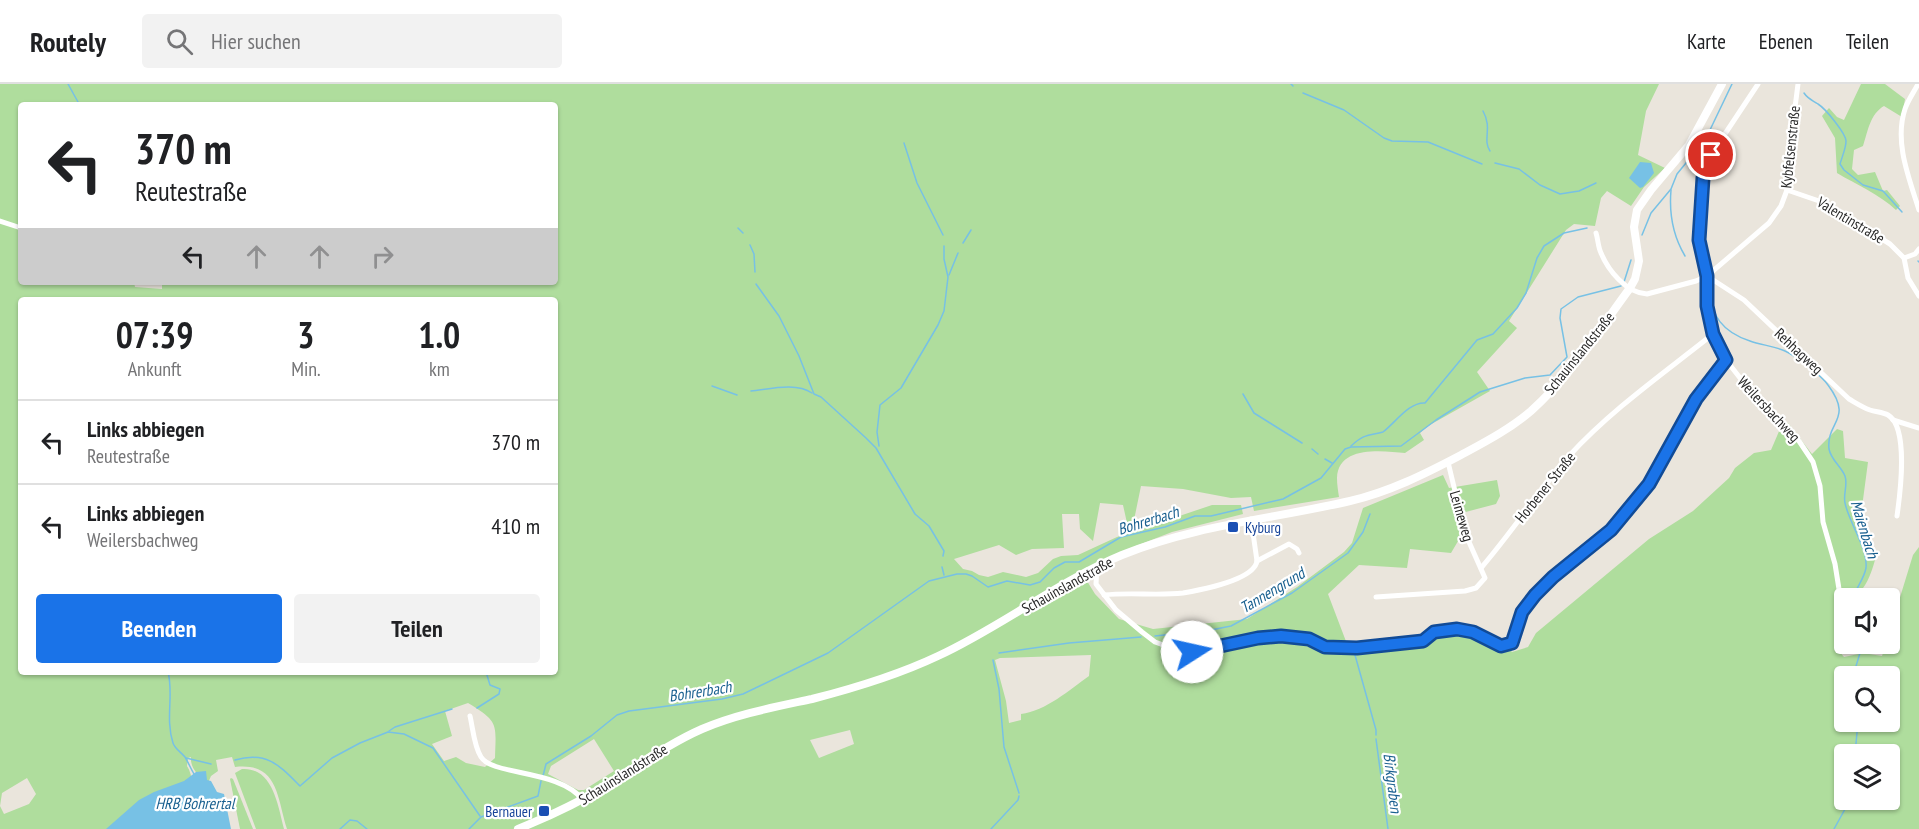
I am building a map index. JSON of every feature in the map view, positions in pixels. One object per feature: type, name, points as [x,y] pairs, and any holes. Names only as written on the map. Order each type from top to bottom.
[{"type":"main road","name":"Schauinslandstraße","points":[[518,829],[583,800],[659,751],[701,729],[879,680],[936,657],[991,629],[1098,566],[1154,542],[1251,519],[1350,501],[1380,493],[1448,462],[1497,436],[1530,412],[1562,379],[1635,279],[1639,261],[1634,226],[1637,210],[1689,145],[1722,84]]},
{"type":"street","name":"Weilersbachweg","points":[[1758,84],[1711,155],[1703,178],[1699,240],[1707,276],[1707,306],[1713,334],[1726,360],[1751,392],[1783,422],[1813,462],[1820,486],[1823,522],[1835,564],[1839,588]]},
{"type":"street","name":"Kybfelsenstraße","points":[[1628,286],[1640,294],[1647,294],[1696,281],[1707,276],[1769,223],[1787,190],[1798,84]]},
{"type":"street","points":[[1918,84],[1905,109],[1902,129],[1906,167],[1919,210]]},
{"type":"street","name":"Valentinstraße","points":[[1787,190],[1822,202],[1870,230],[1890,244],[1904,258]]},
{"type":"street","points":[[0,221],[18,227]]},
{"type":"street","points":[[1596,233],[1600,252],[1617,278],[1628,286]]},
{"type":"street","points":[[1919,249],[1915,254],[1904,258],[1904,268],[1919,296]]},
{"type":"street","name":"Rehhagweg","points":[[1707,276],[1744,300],[1849,399],[1869,410],[1888,415],[1893,420],[1919,428]]},
{"type":"street","name":"Horbener Straße","points":[[1376,597],[1465,591],[1476,588],[1485,578],[1481,568],[1570,456],[1607,418],[1713,334]]},
{"type":"street","points":[[1098,566],[1096,584],[1116,610],[1155,642],[1177,650],[1192,652],[1258,638],[1281,636],[1309,639],[1325,647],[1357,648],[1423,641],[1434,632],[1457,629],[1473,632],[1501,646],[1507,646],[1514,640],[1522,612],[1535,595],[1553,577],[1611,530],[1649,484],[1696,399],[1726,360]]},
{"type":"street","points":[[1893,420],[1902,458],[1897,516]]},
{"type":"street","name":"Leimeweg","points":[[1448,462],[1466,533],[1481,568]]},
{"type":"street","points":[[1104,595],[1184,592],[1240,578],[1250,572],[1256,566],[1257,561],[1251,519]]},
{"type":"street","points":[[1257,561],[1288,544],[1297,549],[1299,553]]},
{"type":"street","points":[[470,716],[478,749],[483,759],[496,767],[547,777],[576,791],[583,800]]},
{"type":"green space","points":[[0,84],[1659,84],[1646,111],[1638,155],[1665,168],[1644,187],[1631,206],[1607,191],[1601,198],[1595,226],[1574,224],[1566,230],[1509,321],[1517,328],[1477,372],[1490,391],[1428,426],[1420,433],[1424,440],[1405,453],[1363,452],[1345,460],[1339,467],[1337,478],[1339,497],[1254,511],[1251,497],[1231,498],[1183,489],[1141,486],[1134,520],[1127,523],[1123,505],[1100,503],[1093,541],[1080,529],[1079,514],[1062,514],[1064,548],[1032,549],[1016,555],[999,545],[954,559],[963,569],[979,575],[988,577],[1003,572],[1026,577],[1038,573],[1053,559],[1078,555],[1117,537],[1212,505],[1241,505],[1243,514],[1172,532],[1092,566],[1087,581],[1095,594],[1119,619],[1153,629],[1247,619],[1297,587],[1344,552],[1352,543],[1363,508],[1443,475],[1449,488],[1497,480],[1500,496],[1496,504],[1458,514],[1464,531],[1451,553],[1410,549],[1407,568],[1359,565],[1328,594],[1347,644],[1414,637],[1432,629],[1456,624],[1472,628],[1507,646],[1512,652],[1528,647],[1536,633],[1649,539],[1693,511],[1729,478],[1735,468],[1754,453],[1771,450],[1783,422],[1788,423],[1812,454],[1837,429],[1843,431],[1845,458],[1868,462],[1859,530],[1877,552],[1871,574],[1863,588],[1834,588],[1834,654],[1842,654],[1844,657],[1858,654],[1882,656],[1883,654],[1900,654],[1900,597],[1913,555],[1919,547],[1919,829],[287,829],[273,784],[260,770],[235,767],[232,757],[216,760],[218,771],[211,776],[208,783],[194,769],[191,757],[188,758],[187,766],[192,781],[191,789],[180,829],[0,829],[0,806]],"holes":[[[1091,655],[1089,676],[1048,704],[1021,714],[1021,720],[1009,723],[1006,701],[995,660]],[[468,703],[485,715],[494,725],[495,758],[485,767],[466,763],[456,757],[444,761],[432,744],[452,736],[445,711]],[[850,730],[854,744],[819,758],[810,740]],[[594,739],[614,771],[584,790],[578,790],[548,774],[551,766]],[[27,778],[36,794],[29,804],[4,814],[0,806],[2,793]]]},
{"type":"green space","points":[[1861,84],[1885,84],[1905,99],[1902,117],[1884,106],[1879,109],[1870,123],[1863,146],[1854,150],[1852,169],[1858,175],[1875,172],[1883,191],[1887,190],[1900,206],[1896,210],[1875,194],[1837,173],[1835,138],[1822,116],[1829,108],[1837,117],[1844,120]]},
{"type":"green space","points":[[242,769],[261,774],[267,781],[276,799],[284,829],[256,829],[235,773]]},
{"type":"green space","points":[[231,778],[233,779],[253,829],[240,829]]},
{"type":"water","points":[[1640,162],[1651,163],[1654,173],[1640,188],[1629,178]]},
{"type":"water","name":"HRB Bohrertal","points":[[206,771],[207,780],[211,781],[217,792],[224,794],[231,829],[106,829],[139,800],[184,781],[196,772]]},
{"type":"waterway","points":[[68,84],[78,102]]},
{"type":"waterway","points":[[1642,235],[1651,213],[1671,189],[1677,174],[1709,132],[1732,84]]},
{"type":"waterway","points":[[1303,93],[1344,110],[1384,138],[1392,141],[1428,142],[1482,164]]},
{"type":"waterway","points":[[1804,93],[1826,111],[1843,133],[1846,144],[1840,164],[1844,170],[1863,185],[1883,191],[1902,212]]},
{"type":"waterway","points":[[1483,111],[1486,117],[1487,142],[1490,151]]},
{"type":"waterway","points":[[904,143],[917,183],[943,235]]},
{"type":"waterway","points":[[1495,163],[1519,169],[1540,185],[1560,194],[1579,191],[1596,183]]},
{"type":"waterway","name":"Maienbach","points":[[1671,190],[1673,224],[1677,240],[1685,256]]},
{"type":"waterway","points":[[738,228],[743,233]]},
{"type":"waterway","points":[[1351,446],[1363,437],[1383,432],[1408,409],[1425,403],[1477,340],[1493,334],[1517,308],[1526,293],[1537,258],[1544,246],[1564,233],[1587,228]]},
{"type":"waterway","points":[[963,243],[971,230]]},
{"type":"waterway","points":[[750,245],[754,254],[755,272]]},
{"type":"waterway","points":[[879,446],[877,432],[880,405],[901,388],[944,311],[948,277],[944,246]]},
{"type":"waterway","points":[[949,275],[958,253]]},
{"type":"waterway","name":"Bohrerbach","points":[[1624,282],[1631,260]]},
{"type":"waterway","points":[[756,284],[779,316],[799,356],[814,394],[821,397],[876,448],[915,514],[929,526],[944,551],[943,556]]},
{"type":"waterway","name":"Bohrerbach","points":[[543,776],[546,764],[591,736],[617,715],[629,711],[722,699],[743,694],[828,653],[929,581],[966,574],[988,587],[1007,581],[1030,585],[1040,582],[1054,568],[1065,562],[1079,562],[1121,537],[1165,527],[1195,516],[1211,516],[1283,499],[1321,478],[1345,449],[1401,446],[1480,392],[1525,378],[1550,375],[1567,357],[1560,318],[1561,309],[1578,297],[1621,286]]},
{"type":"waterway","name":"Maienbach","points":[[1713,288],[1715,315],[1726,328],[1741,338],[1790,353],[1820,376],[1835,397],[1839,413],[1831,432],[1829,449],[1845,476],[1845,503],[1866,560],[1865,572],[1858,588]]},
{"type":"waterway","points":[[712,386],[737,395]]},
{"type":"waterway","points":[[751,391],[791,387],[812,393]]},
{"type":"waterway","points":[[1243,394],[1254,413],[1302,443]]},
{"type":"waterway","points":[[1312,449],[1318,454]]},
{"type":"waterway","points":[[1325,459],[1332,463]]},
{"type":"waterway","name":"Tannengrund","points":[[1155,636],[1231,626],[1292,593],[1348,553],[1363,532],[1370,514]]},
{"type":"waterway","points":[[942,567],[944,575]]},
{"type":"waterway","name":"Tannengrund","points":[[999,653],[1069,643],[1141,637]]},
{"type":"waterway","name":"Maienbach","points":[[1856,666],[1860,654]]},
{"type":"waterway","name":"Birkgraben","points":[[1355,655],[1376,735]]},
{"type":"waterway","name":"Tannengrund","points":[[993,660],[999,689],[1004,747],[1019,793]]},
{"type":"waterway","points":[[169,675],[170,724],[173,743],[185,757],[194,774]]},
{"type":"waterway","points":[[477,708],[499,694],[500,689],[490,685],[487,675]]},
{"type":"waterway","points":[[389,731],[452,709]]},
{"type":"waterway","points":[[235,760],[256,757],[272,762],[300,786],[332,758],[360,743],[388,732],[404,734],[433,748],[480,816]]},
{"type":"waterway","name":"Maienbach","points":[[1856,744],[1857,732]]},
{"type":"waterway","name":"Birkgraben","points":[[1376,739],[1388,829]]},
{"type":"waterway","points":[[186,758],[211,764]]},
{"type":"waterway","name":"Bohrerbach","points":[[469,829],[481,817],[538,796],[541,781]]},
{"type":"waterway","name":"Tannengrund","points":[[991,829],[1018,800],[1019,796]]},
{"type":"waterway","name":"Maienbach","points":[[1834,829],[1844,810]]},
{"type":"waterway","name":"Bohrerbach","points":[[340,829],[350,820],[357,821],[367,829]]},
{"type":"place","name":"Kyburg","points":[[1233,527]]},
{"type":"place","name":"Bernauer","points":[[544,811]]},
{"type":"route","points":[[1192,652],[1258,638],[1281,636],[1309,639],[1325,647],[1357,648],[1423,641],[1434,632],[1457,629],[1473,632],[1501,646],[1512,643],[1518,632],[1522,612],[1535,595],[1553,577],[1611,530],[1649,484],[1696,399],[1726,360],[1713,334],[1707,306],[1707,276],[1699,240],[1703,178],[1711,155]]}]
